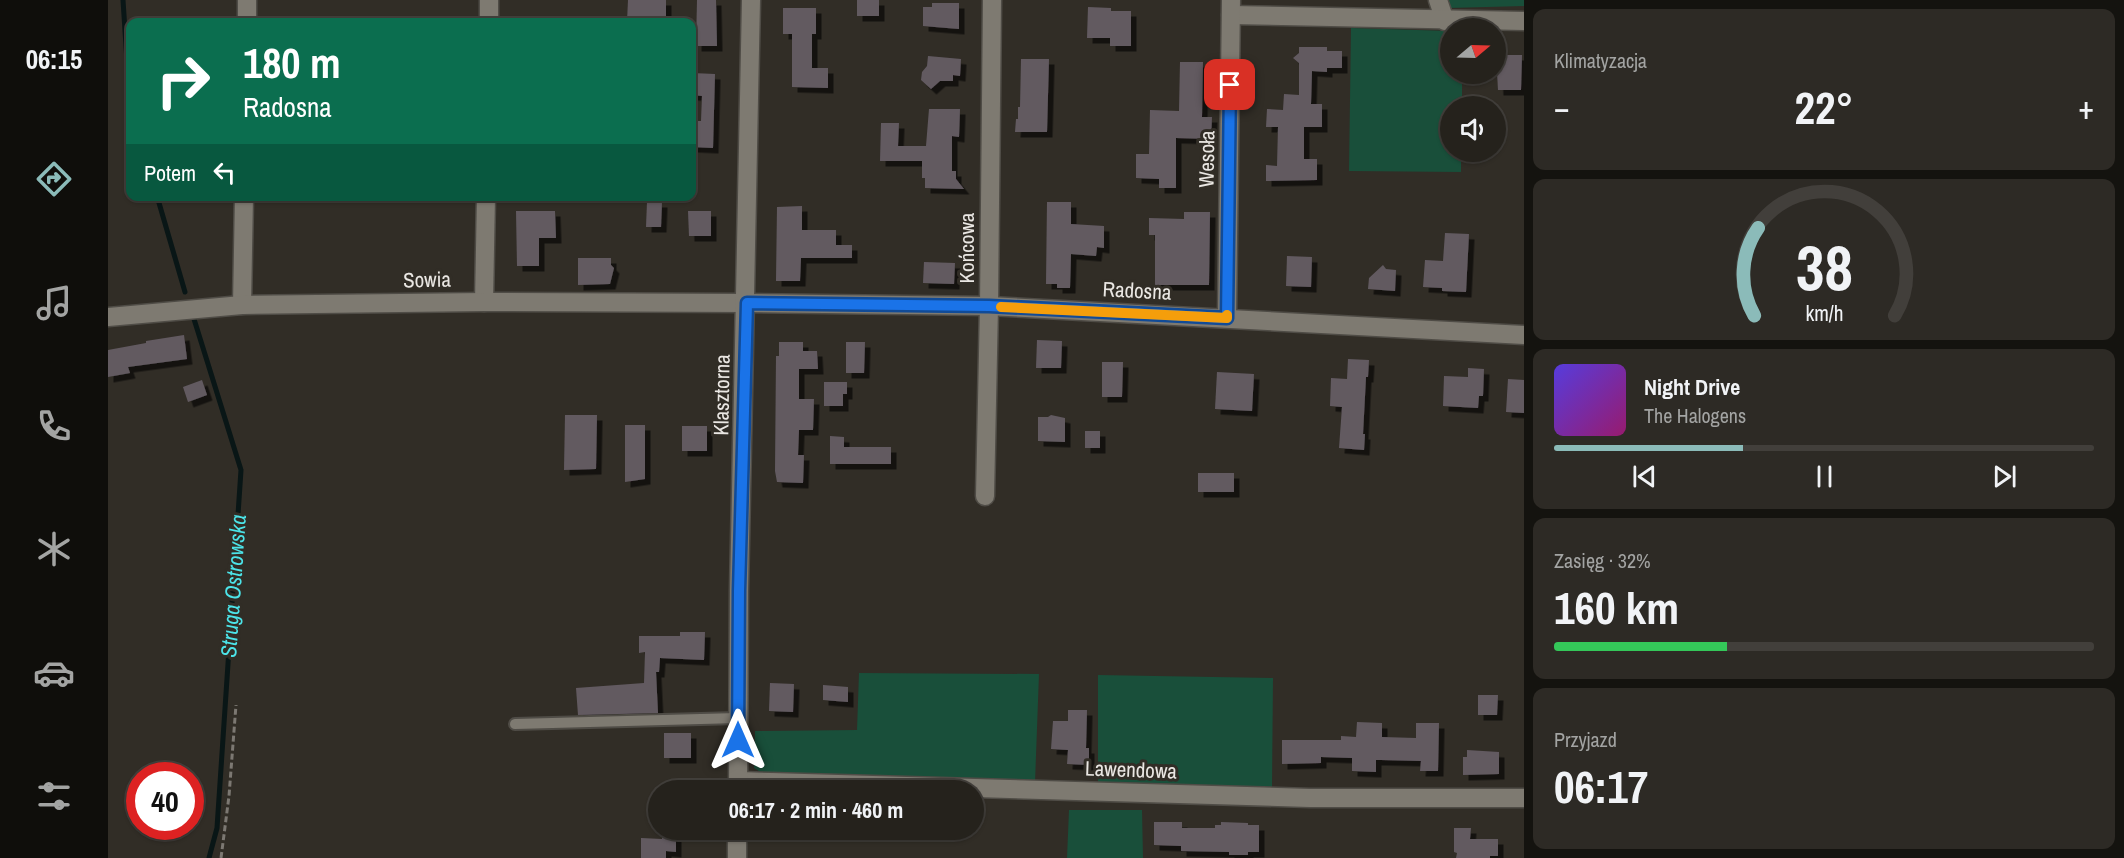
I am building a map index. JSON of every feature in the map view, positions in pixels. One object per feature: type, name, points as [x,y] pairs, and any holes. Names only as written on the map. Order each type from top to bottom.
[{"type":"street","points":[[247,0],[247,18]]},
{"type":"street","points":[[489,0],[489,18]]},
{"type":"street","name":"Klasztorna","points":[[738,780],[739,591],[752,0]]},
{"type":"street","name":"Końcowa","points":[[985,496],[992,0]]},
{"type":"street","points":[[1438,0],[1444,18]]},
{"type":"street","points":[[1231,8],[1440,21]]},
{"type":"street","name":"Wesoła","points":[[1227,318],[1231,8]]},
{"type":"street","points":[[1506,21],[1524,21]]},
{"type":"street","points":[[243,305],[244,201]]},
{"type":"street","points":[[484,302],[486,201]]},
{"type":"street","name":"Sowia","points":[[108,317],[243,305],[484,302],[747,303]]},
{"type":"street","name":"Radosna","points":[[747,303],[989,306],[1524,335]]},
{"type":"street","name":"Lawendowa","points":[[984,791],[1310,798],[1524,798]]},
{"type":"street","points":[[737,840],[737,858]]},
{"type":"lane","points":[[515,724],[738,718]]},
{"type":"path","points":[[220,858],[229,796],[236,705]]},
{"type":"green space","points":[[1446,0],[1524,0],[1524,6],[1449,8]]},
{"type":"green space","points":[[1351,28],[1440,31],[1440,84],[1462,84],[1462,96],[1440,96],[1440,162],[1461,162],[1461,172],[1349,171]]},
{"type":"green space","points":[[859,673],[1039,674],[1035,783],[762,773],[754,768],[755,731],[857,730]]},
{"type":"green space","points":[[1098,675],[1273,678],[1272,787],[1098,785]]},
{"type":"green space","points":[[1069,810],[1142,810],[1143,858],[1067,858]]},
{"type":"building","points":[[628,0],[666,0],[666,18],[627,18]]},
{"type":"building","points":[[697,0],[716,0],[717,46],[696,46]]},
{"type":"building","points":[[857,0],[879,0],[879,16],[857,16]]},
{"type":"building","points":[[932,3],[959,3],[959,29],[923,26],[923,7],[932,7]]},
{"type":"building","points":[[1088,7],[1111,8],[1111,11],[1131,11],[1131,46],[1110,46],[1110,38],[1087,38]]},
{"type":"building","points":[[783,8],[816,8],[816,34],[812,34],[812,68],[828,68],[828,88],[792,87],[792,34],[783,34]]},
{"type":"building","points":[[1299,47],[1327,47],[1327,51],[1342,51],[1342,68],[1327,68],[1327,72],[1312,71],[1311,104],[1322,104],[1322,127],[1304,127],[1304,159],[1317,159],[1317,180],[1266,181],[1266,165],[1277,166],[1278,127],[1266,127],[1267,109],[1283,110],[1284,94],[1299,95],[1299,63],[1293,58],[1299,53]]},
{"type":"building","points":[[1506,55],[1522,55],[1521,90],[1498,90],[1498,84],[1506,84]]},
{"type":"building","points":[[928,56],[961,59],[960,76],[953,75],[953,81],[940,81],[931,89],[921,80],[922,72],[927,66]]},
{"type":"building","points":[[1021,59],[1049,59],[1047,132],[1015,132],[1018,107],[1020,107]]},
{"type":"building","points":[[1180,62],[1203,62],[1202,117],[1212,117],[1211,139],[1176,138],[1176,188],[1159,188],[1159,179],[1136,178],[1136,154],[1149,154],[1150,110],[1179,111]]},
{"type":"building","points":[[696,73],[715,74],[713,148],[696,147],[696,121],[701,121],[702,96],[696,95]]},
{"type":"building","points":[[929,109],[960,109],[959,137],[952,136],[952,171],[956,171],[956,179],[964,189],[925,188],[925,178],[922,178],[922,161],[880,161],[881,123],[899,123],[898,146],[926,146]]},
{"type":"building","points":[[647,202],[662,202],[661,227],[646,227]]},
{"type":"building","points":[[1047,202],[1071,202],[1071,224],[1104,226],[1104,248],[1097,247],[1096,256],[1071,254],[1070,288],[1057,288],[1057,284],[1046,284]]},
{"type":"building","points":[[802,206],[802,230],[836,230],[836,245],[852,245],[852,258],[801,258],[800,281],[776,281],[777,207]]},
{"type":"building","points":[[516,211],[555,211],[556,238],[539,238],[539,266],[517,266]]},
{"type":"building","points":[[688,211],[711,211],[711,236],[689,236]]},
{"type":"building","points":[[1184,212],[1210,212],[1209,285],[1155,285],[1155,235],[1149,235],[1149,218],[1184,219]]},
{"type":"building","points":[[1445,233],[1469,234],[1466,292],[1423,287],[1425,260],[1443,261]]},
{"type":"building","points":[[1287,256],[1312,257],[1311,287],[1286,286]]},
{"type":"building","points":[[578,258],[611,258],[611,265],[614,268],[610,284],[578,285]]},
{"type":"building","points":[[924,262],[955,263],[954,284],[923,283]]},
{"type":"building","points":[[1383,265],[1386,269],[1396,270],[1395,291],[1368,289],[1369,278]]},
{"type":"building","points":[[184,335],[187,359],[128,367],[130,373],[108,377],[108,350]]},
{"type":"building","points":[[1037,340],[1062,341],[1061,368],[1036,368]]},
{"type":"building","points":[[779,342],[803,342],[803,351],[817,351],[818,369],[799,369],[799,399],[814,399],[813,430],[799,430],[798,455],[804,455],[803,483],[777,482],[775,471],[776,356],[779,356]]},
{"type":"building","points":[[846,342],[865,342],[864,373],[846,373]]},
{"type":"building","points":[[1348,359],[1369,360],[1368,377],[1366,377],[1364,450],[1339,448],[1342,407],[1330,406],[1331,378],[1347,379]]},
{"type":"building","points":[[1102,362],[1123,362],[1122,397],[1102,397]]},
{"type":"building","points":[[1468,368],[1484,369],[1483,396],[1479,396],[1478,408],[1443,406],[1444,376],[1468,377]]},
{"type":"building","points":[[1217,372],[1254,374],[1252,411],[1215,409]]},
{"type":"building","points":[[1508,379],[1524,380],[1524,413],[1506,412]]},
{"type":"building","points":[[202,380],[207,395],[188,402],[183,387]]},
{"type":"building","points":[[824,382],[847,382],[847,394],[843,394],[843,406],[824,406]]},
{"type":"building","points":[[565,415],[597,415],[596,469],[564,470]]},
{"type":"building","points":[[1051,415],[1065,418],[1065,442],[1038,441],[1038,417]]},
{"type":"building","points":[[625,425],[645,425],[645,479],[625,482]]},
{"type":"building","points":[[682,426],[707,426],[707,451],[682,451]]},
{"type":"building","points":[[1085,431],[1100,431],[1100,448],[1085,448]]},
{"type":"building","points":[[830,436],[844,437],[844,447],[891,447],[891,464],[830,464]]},
{"type":"building","points":[[1198,473],[1234,473],[1234,492],[1198,492]]},
{"type":"building","points":[[680,632],[705,632],[704,660],[660,658],[659,672],[656,672],[658,713],[578,715],[576,688],[644,683],[645,652],[639,653],[639,636],[680,636]]},
{"type":"building","points":[[770,683],[794,684],[793,712],[769,711]]},
{"type":"building","points":[[823,685],[848,687],[848,702],[823,700]]},
{"type":"building","points":[[1478,695],[1498,695],[1497,715],[1478,715]]},
{"type":"building","points":[[1068,710],[1087,710],[1086,748],[1089,748],[1089,765],[1067,764],[1068,750],[1051,749],[1053,721],[1068,721]]},
{"type":"building","points":[[1357,722],[1382,723],[1382,737],[1416,738],[1416,723],[1439,723],[1438,771],[1420,771],[1421,761],[1376,760],[1376,772],[1352,771],[1352,758],[1321,757],[1321,763],[1282,764],[1282,740],[1341,740],[1341,736],[1356,737]]},
{"type":"building","points":[[664,733],[691,733],[691,758],[664,758]]},
{"type":"building","points":[[1467,750],[1499,752],[1499,774],[1463,775],[1463,757],[1467,757]]},
{"type":"building","points":[[1154,822],[1182,822],[1182,828],[1215,828],[1215,825],[1221,825],[1221,822],[1259,825],[1259,852],[1248,852],[1248,855],[1229,855],[1229,852],[1181,851],[1181,846],[1154,845]]},
{"type":"building","points":[[1454,828],[1471,828],[1470,839],[1498,839],[1498,856],[1456,858]]},
{"type":"building","points":[[641,838],[676,840],[676,852],[666,851],[666,858],[641,858]]},
{"type":"waterway","name":"Struga Ostrowska","points":[[123,0],[126,46]]},
{"type":"waterway","name":"Struga Ostrowska","points":[[158,201],[185,292]]},
{"type":"waterway","name":"Struga Ostrowska","points":[[194,319],[241,470],[217,828],[209,858]]},
{"type":"slow traffic","points":[[1001,307],[1227,318],[1227,315]]},
{"type":"route","points":[[738,740],[739,591],[747,303],[989,306],[1227,318],[1230,85]]}]
